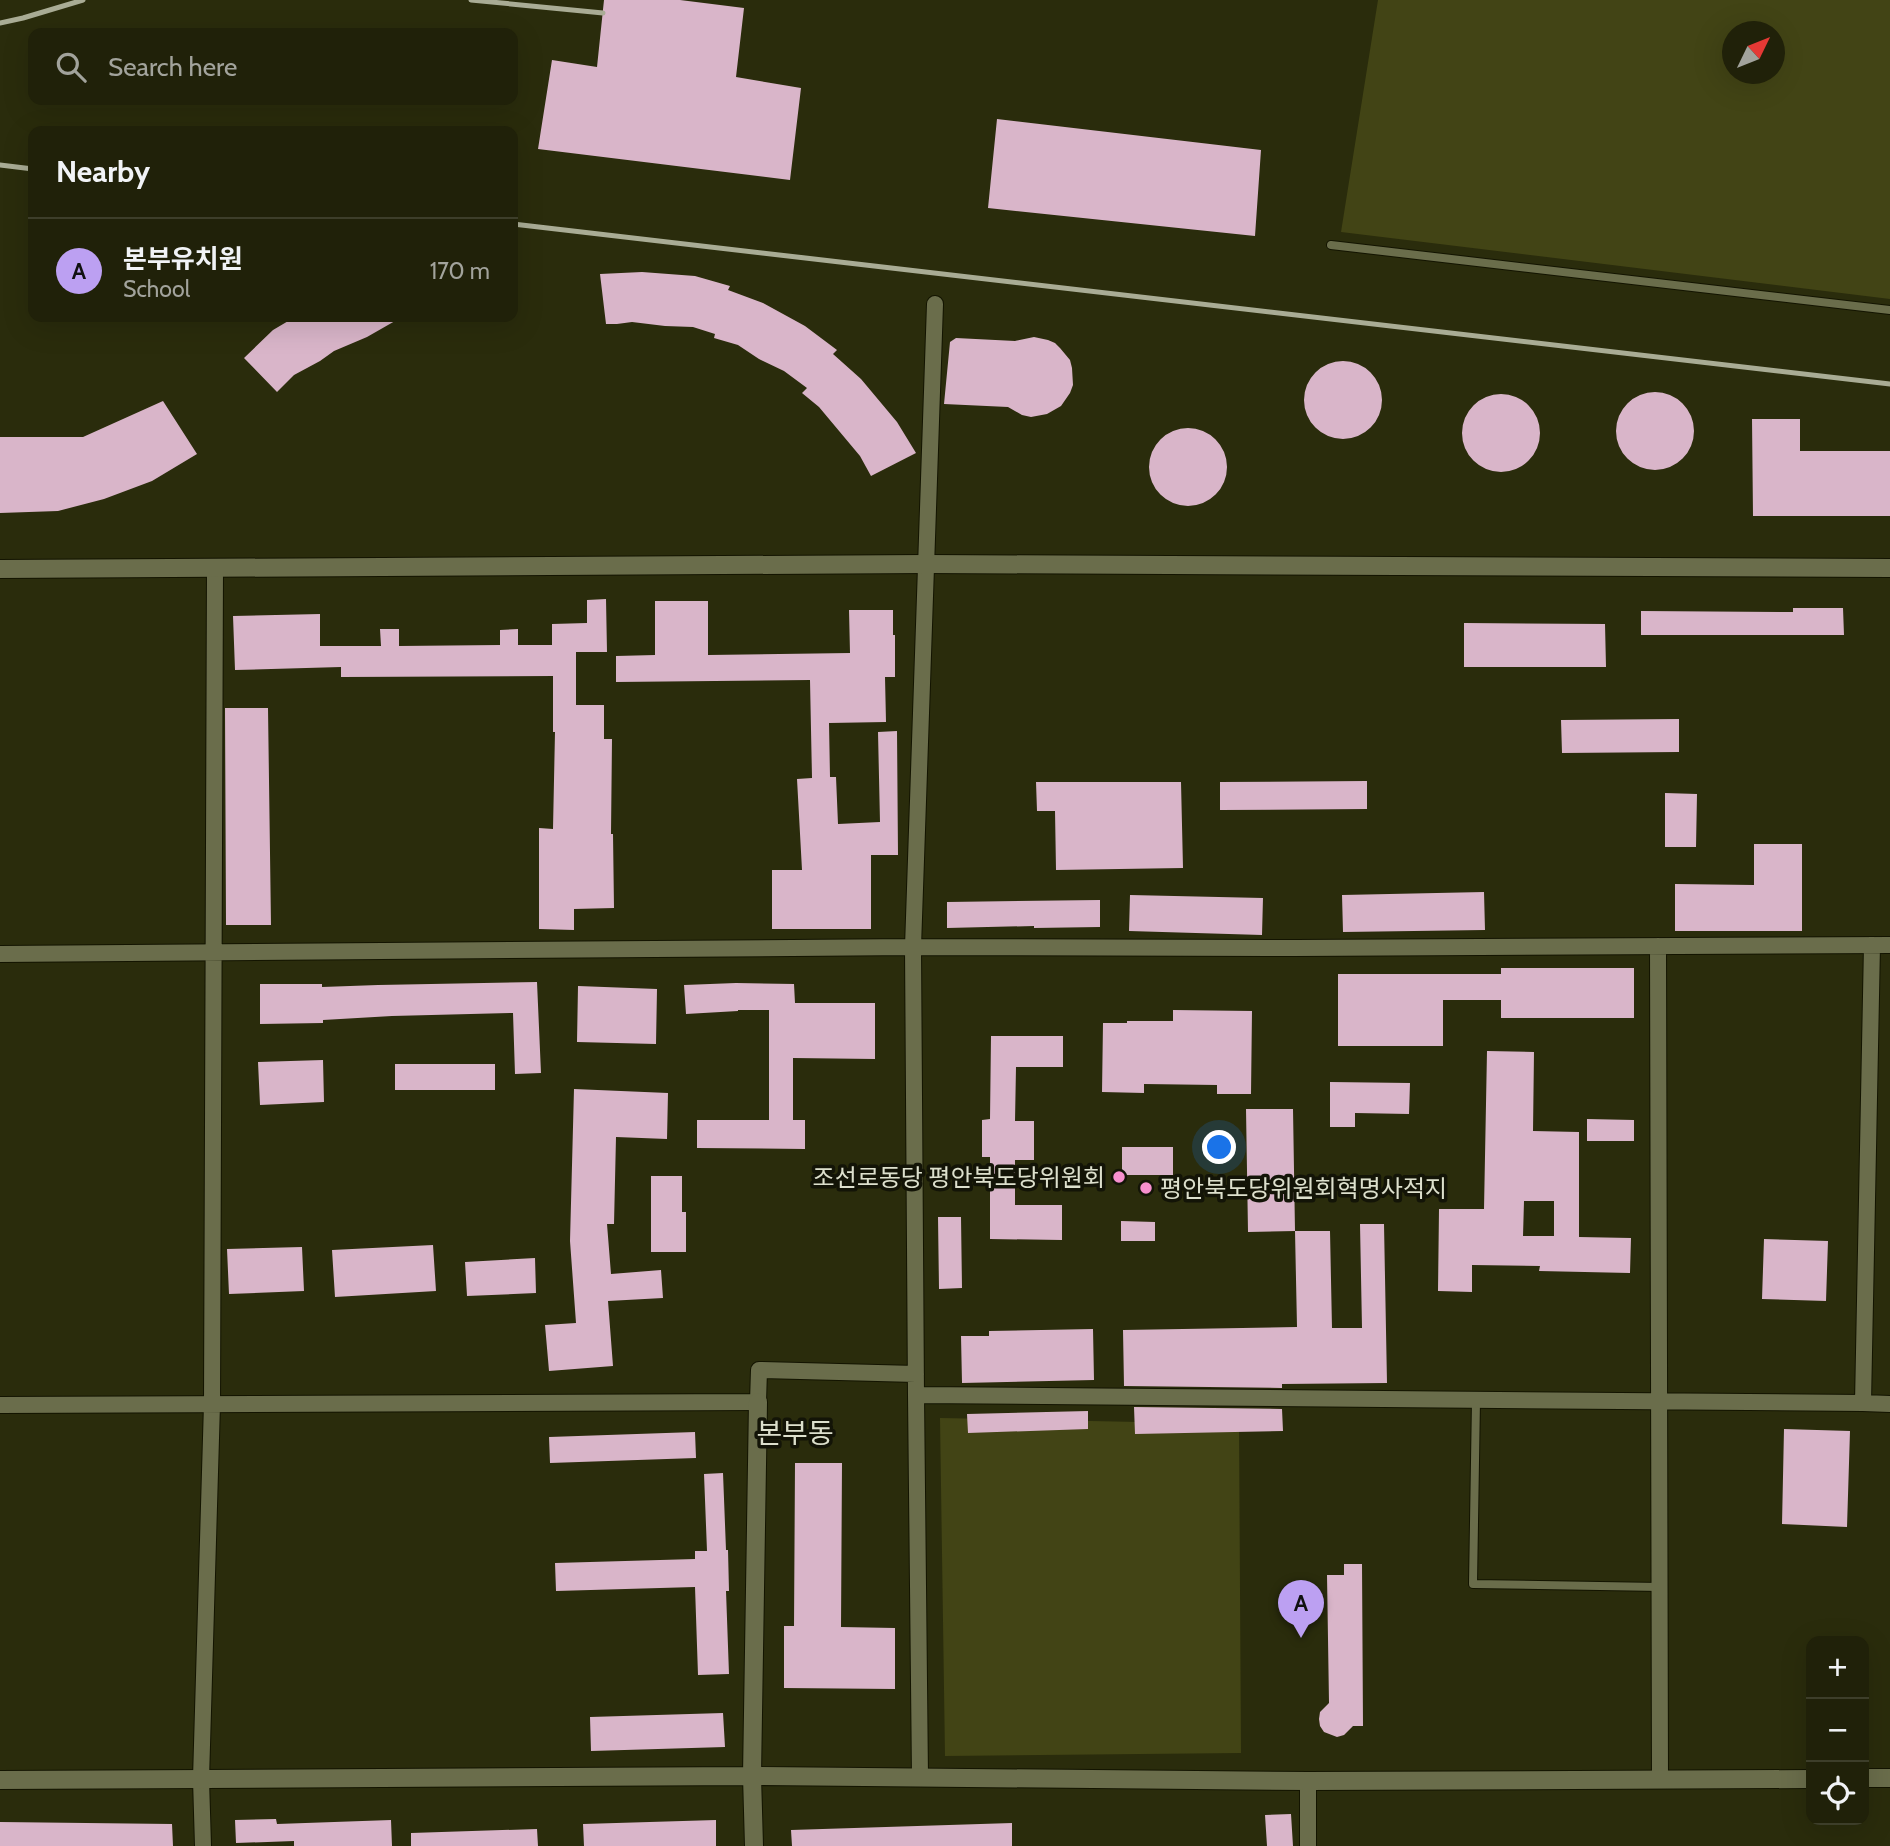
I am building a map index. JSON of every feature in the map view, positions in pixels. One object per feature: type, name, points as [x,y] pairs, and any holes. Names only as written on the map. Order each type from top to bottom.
[{"type":"street","points":[[920,1777],[913,947],[935,304]]},
{"type":"street","points":[[0,569],[926,564],[1890,568]]},
{"type":"street","points":[[204,1846],[201,1779],[212,1404],[215,568]]},
{"type":"street","points":[[1863,1403],[1872,945]]},
{"type":"street","points":[[0,954],[913,947],[1890,945]]},
{"type":"street","points":[[1658,946],[1660,1780]]},
{"type":"street","points":[[754,1846],[752,1776],[759,1370],[916,1374]]},
{"type":"street","points":[[916,1395],[1890,1404]]},
{"type":"street","points":[[0,1405],[758,1402]]},
{"type":"street","points":[[0,1780],[752,1776],[1308,1781],[1806,1779]]},
{"type":"street","points":[[1869,1778],[1890,1778]]},
{"type":"street","points":[[1308,1781],[1308,1846]]},
{"type":"lane","points":[[1331,245],[1890,310]]},
{"type":"lane","points":[[1476,1400],[1473,1584],[1660,1587]]},
{"type":"shaded area","points":[[1378,0],[1890,0],[1890,299],[1341,232]]},
{"type":"shaded area","points":[[940,1418],[1239,1424],[1241,1753],[945,1756]]},
{"type":"building","points":[[604,0],[680,0],[744,8],[736,77],[801,88],[790,180],[538,149],[552,60],[597,67]]},
{"type":"building","points":[[997,119],[1261,150],[1255,236],[988,208]]},
{"type":"building","points":[[642,272],[695,276],[730,286],[728,290],[763,303],[805,326],[837,350],[833,354],[861,379],[897,422],[916,453],[871,476],[860,456],[819,407],[802,393],[807,388],[784,371],[738,345],[714,338],[715,334],[693,327],[632,322],[606,324],[600,274]]},
{"type":"building","points":[[287,322],[393,322],[334,351],[294,375],[277,392],[244,358],[273,330]]},
{"type":"building","points":[[1034,337],[1055,343],[1070,360],[1073,385],[1061,406],[1047,414],[1031,417],[1008,407],[944,404],[950,342],[956,338],[1015,341]]},
{"type":"building","points":[[1343,361],[1358,364],[1375,378],[1382,400],[1379,415],[1365,432],[1343,439],[1328,436],[1311,422],[1304,400],[1307,385],[1321,368]]},
{"type":"building","points":[[1655,392],[1670,395],[1687,409],[1694,431],[1691,446],[1677,463],[1655,470],[1640,467],[1623,453],[1616,431],[1619,416],[1633,399]]},
{"type":"building","points":[[1501,394],[1516,397],[1533,411],[1540,433],[1537,448],[1523,465],[1501,472],[1486,469],[1469,455],[1462,433],[1465,418],[1479,401]]},
{"type":"building","points":[[163,401],[197,454],[152,481],[104,499],[58,511],[0,513],[0,437],[83,437]]},
{"type":"building","points":[[1752,419],[1800,419],[1800,451],[1890,451],[1890,516],[1753,516]]},
{"type":"building","points":[[1188,428],[1203,431],[1220,445],[1227,467],[1224,482],[1210,499],[1188,506],[1173,503],[1156,489],[1149,467],[1152,452],[1166,435]]},
{"type":"building","points":[[606,599],[607,652],[576,652],[576,705],[604,705],[604,739],[612,739],[611,834],[614,908],[574,909],[574,930],[539,929],[539,828],[553,829],[553,676],[341,677],[341,667],[235,670],[233,616],[320,614],[320,646],[381,646],[380,629],[399,629],[399,646],[500,645],[500,630],[518,629],[518,645],[552,645],[552,624],[587,623],[587,600]]},
{"type":"building","points":[[655,601],[708,601],[708,655],[850,653],[849,610],[893,610],[895,677],[885,677],[886,722],[829,723],[830,777],[836,777],[838,824],[880,822],[878,732],[897,731],[898,855],[871,855],[871,929],[772,929],[772,870],[802,870],[797,779],[812,778],[810,680],[616,682],[616,656],[655,655]]},
{"type":"building","points":[[1793,608],[1843,608],[1844,635],[1641,635],[1641,611],[1793,612]]},
{"type":"building","points":[[1464,623],[1605,624],[1606,667],[1464,667]]},
{"type":"building","points":[[225,708],[268,708],[271,925],[226,925]]},
{"type":"building","points":[[1679,719],[1679,752],[1562,753],[1561,720]]},
{"type":"building","points":[[1367,781],[1367,809],[1220,810],[1220,782]]},
{"type":"building","points":[[1036,782],[1181,782],[1183,868],[1056,870],[1055,811],[1037,811]]},
{"type":"building","points":[[1665,793],[1697,794],[1696,847],[1665,847]]},
{"type":"building","points":[[1754,844],[1802,844],[1802,931],[1675,931],[1675,884],[1754,885]]},
{"type":"building","points":[[1484,892],[1485,930],[1343,932],[1342,895]]},
{"type":"building","points":[[1130,895],[1263,898],[1262,935],[1129,931]]},
{"type":"building","points":[[1100,900],[1100,927],[947,928],[947,902]]},
{"type":"building","points":[[1501,968],[1634,968],[1634,1018],[1501,1018],[1501,1000],[1443,1000],[1443,1046],[1338,1046],[1338,974],[1501,974]]},
{"type":"building","points":[[537,982],[541,1073],[515,1074],[513,1013],[392,1016],[323,1020],[323,1023],[260,1024],[260,984],[322,984],[322,987]]},
{"type":"building","points":[[794,984],[795,1003],[875,1003],[875,1059],[793,1058],[793,1120],[805,1120],[805,1149],[697,1148],[697,1120],[769,1120],[769,1010],[686,1014],[684,985]]},
{"type":"building","points":[[578,986],[657,989],[656,1044],[577,1042]]},
{"type":"building","points":[[1173,1010],[1252,1011],[1251,1094],[1217,1094],[1217,1085],[1144,1084],[1144,1093],[1102,1092],[1103,1023],[1173,1021]]},
{"type":"building","points":[[991,1036],[1063,1036],[1063,1067],[1016,1067],[1015,1121],[1034,1121],[1034,1160],[1015,1160],[1015,1205],[1062,1205],[1062,1240],[990,1239],[990,1157],[982,1157],[982,1120],[990,1119]]},
{"type":"building","points":[[1487,1051],[1534,1052],[1533,1131],[1579,1132],[1579,1237],[1631,1238],[1630,1273],[1539,1271],[1540,1266],[1472,1265],[1472,1292],[1438,1291],[1439,1209],[1484,1209]],"holes":[[[1524,1201],[1554,1201],[1554,1236],[1523,1236]]]},
{"type":"building","points":[[323,1060],[324,1102],[260,1105],[258,1062]]},
{"type":"building","points":[[395,1064],[495,1064],[495,1090],[395,1090]]},
{"type":"building","points":[[1330,1082],[1410,1083],[1409,1114],[1355,1113],[1355,1127],[1330,1127]]},
{"type":"building","points":[[574,1089],[668,1093],[667,1139],[616,1137],[614,1224],[607,1224],[611,1274],[661,1270],[663,1298],[608,1301],[613,1366],[549,1371],[545,1325],[576,1323],[570,1241]]},
{"type":"building","points":[[1246,1109],[1293,1109],[1295,1231],[1248,1232]]},
{"type":"building","points":[[1587,1119],[1634,1120],[1634,1141],[1587,1141]]},
{"type":"building","points":[[1122,1147],[1173,1147],[1173,1175],[1122,1175]]},
{"type":"building","points":[[651,1176],[682,1176],[682,1212],[686,1212],[686,1252],[651,1252]]},
{"type":"building","points":[[938,1217],[961,1217],[962,1288],[939,1289]]},
{"type":"building","points":[[1121,1221],[1155,1222],[1155,1241],[1121,1241]]},
{"type":"building","points":[[1360,1224],[1384,1224],[1387,1383],[1282,1384],[1282,1388],[1124,1386],[1123,1330],[1297,1327],[1295,1231],[1330,1231],[1332,1328],[1362,1328]]},
{"type":"building","points":[[1764,1239],[1828,1241],[1826,1301],[1762,1299]]},
{"type":"building","points":[[433,1245],[436,1291],[335,1297],[332,1250]]},
{"type":"building","points":[[302,1247],[304,1291],[229,1294],[227,1249]]},
{"type":"building","points":[[535,1258],[536,1293],[467,1296],[465,1262]]},
{"type":"building","points":[[1093,1329],[1094,1380],[962,1383],[961,1336],[989,1336],[989,1331]]},
{"type":"building","points":[[1134,1407],[1282,1409],[1283,1431],[1135,1434]]},
{"type":"building","points":[[1088,1411],[1088,1429],[968,1433],[967,1414]]},
{"type":"building","points":[[1784,1429],[1850,1431],[1847,1527],[1782,1524]]},
{"type":"building","points":[[695,1432],[696,1458],[550,1463],[549,1437]]},
{"type":"building","points":[[795,1463],[842,1463],[841,1627],[895,1628],[895,1689],[784,1688],[784,1626],[794,1626]]},
{"type":"building","points":[[723,1473],[728,1550],[729,1591],[726,1591],[729,1674],[698,1675],[695,1587],[556,1591],[555,1563],[695,1559],[695,1551],[707,1551],[704,1474]]},
{"type":"building","points":[[1344,1564],[1362,1564],[1363,1726],[1353,1726],[1344,1735],[1337,1737],[1324,1732],[1319,1719],[1320,1712],[1329,1703],[1327,1575],[1344,1575]]},
{"type":"building","points":[[723,1713],[725,1747],[591,1751],[590,1717]]},
{"type":"building","points":[[1291,1814],[1293,1846],[1267,1846],[1265,1815]]},
{"type":"building","points":[[276,1819],[277,1824],[391,1820],[392,1846],[294,1846],[294,1841],[236,1843],[235,1820]]},
{"type":"building","points":[[716,1820],[716,1846],[584,1846],[583,1824]]},
{"type":"building","points":[[0,1822],[172,1824],[173,1846],[0,1846]]},
{"type":"building","points":[[1012,1823],[1012,1846],[792,1846],[791,1830]]},
{"type":"building","points":[[537,1829],[538,1846],[411,1846],[411,1833]]},
{"type":"railway","points":[[0,23],[83,0]]},
{"type":"railway","points":[[471,0],[603,13]]},
{"type":"railway","points":[[0,165],[28,168]]},
{"type":"railway","points":[[518,225],[1890,384]]},
{"type":"place","name":"조선로동당 평안북도당위원회","points":[[1119,1177]]},
{"type":"place","name":"평안북도당위원회혁명사적지","points":[[1146,1188]]},
{"type":"place","name":"본부유치원","points":[[1301,1638]]},
{"type":"district","name":"본부동","points":[[795,1433]]}]
